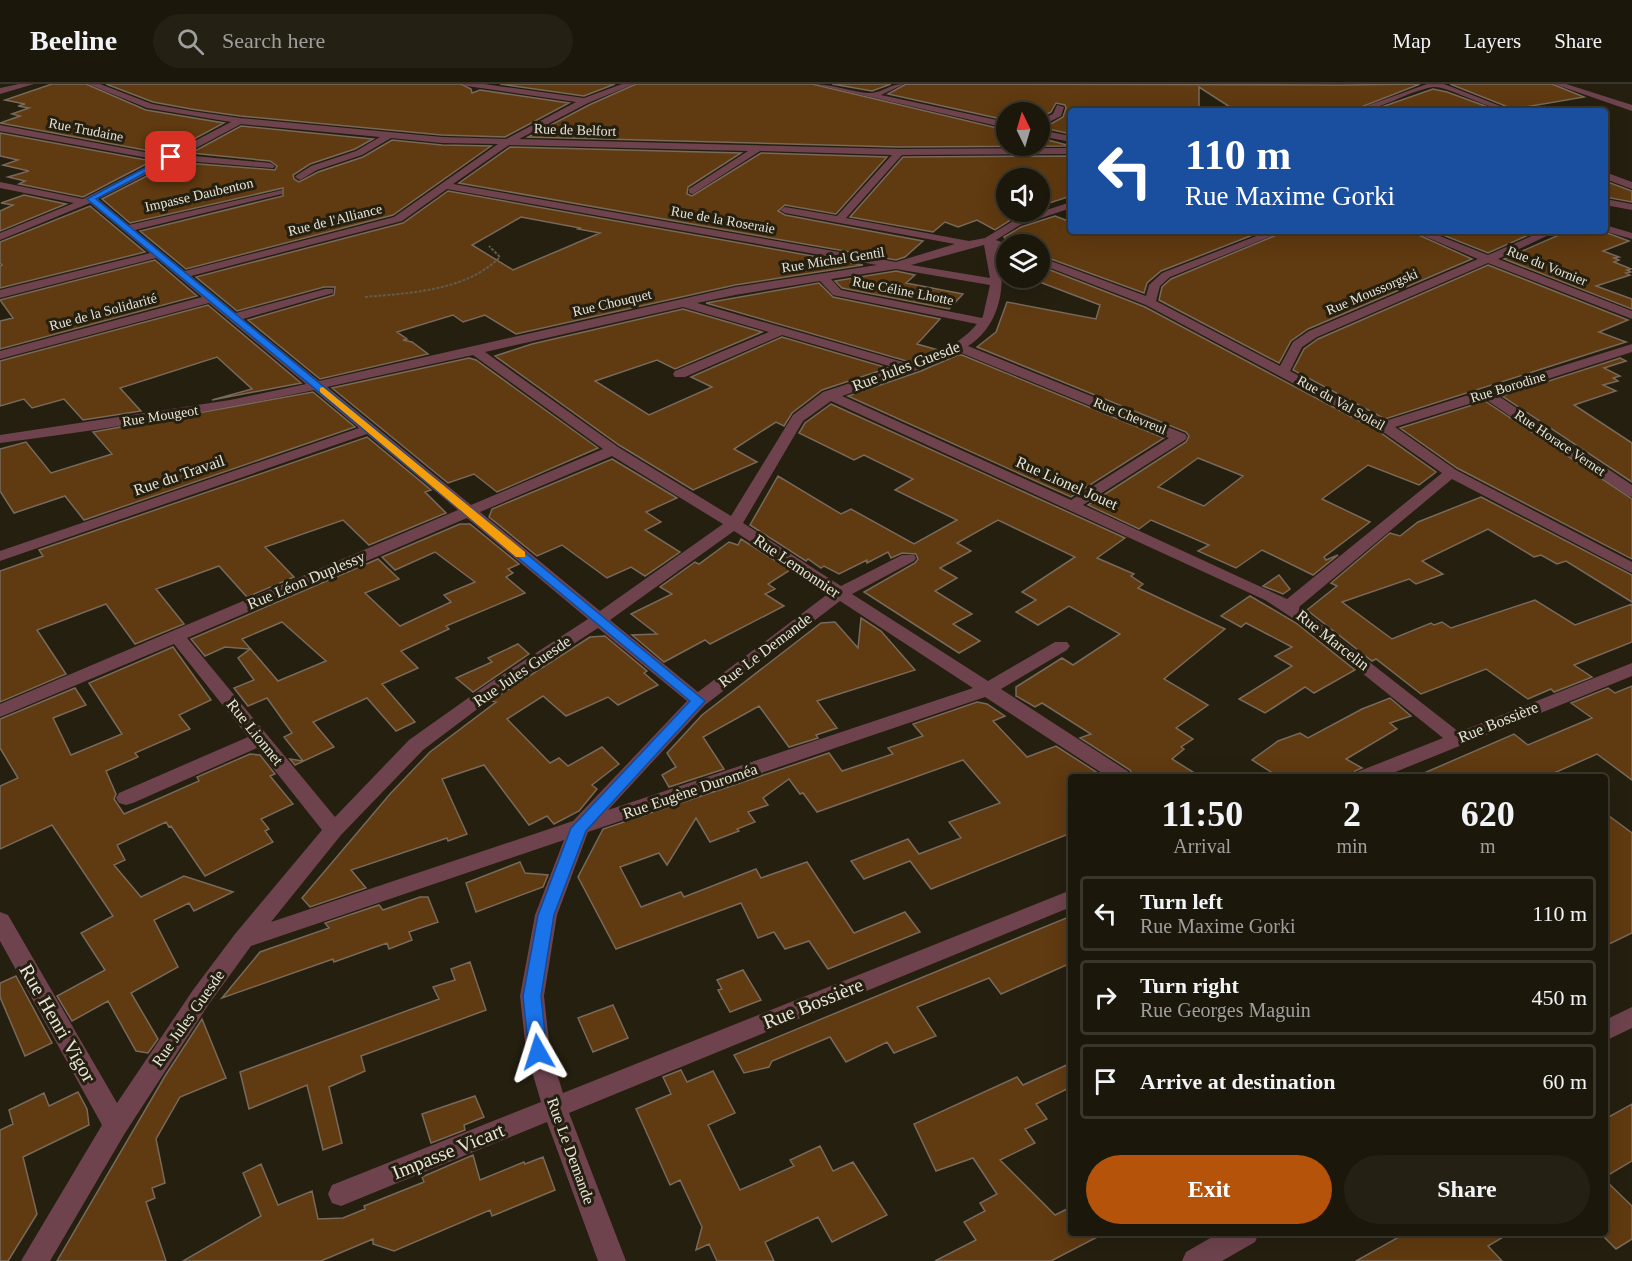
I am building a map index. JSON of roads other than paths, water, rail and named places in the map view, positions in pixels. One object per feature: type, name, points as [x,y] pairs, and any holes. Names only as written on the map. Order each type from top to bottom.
[{"type":"street","points":[[2,90],[30,84]]},
{"type":"street","name":"Rue de Belfort","points":[[92,84],[150,106],[240,121],[442,140],[898,152],[1068,150]]},
{"type":"street","points":[[467,84],[585,101]]},
{"type":"street","name":"Rue de l'Alliance","points":[[185,274],[398,219],[507,142],[585,101],[630,84]]},
{"type":"street","points":[[818,84],[996,123]]},
{"type":"street","points":[[872,96],[900,84]]},
{"type":"street","points":[[1366,108],[1435,84],[1501,108]]},
{"type":"street","points":[[1558,84],[1632,108]]},
{"type":"street","points":[[1050,119],[1058,116],[1060,107]]},
{"type":"street","points":[[0,237],[34,225],[88,200],[240,121]]},
{"type":"street","name":"Rue Trudaine","points":[[0,128],[169,158],[270,166]]},
{"type":"street","points":[[300,177],[314,168],[359,153],[390,135]]},
{"type":"street","points":[[1050,135],[1068,139]]},
{"type":"street","points":[[693,191],[758,148]]},
{"type":"street","points":[[839,220],[898,152]]},
{"type":"street","points":[[1608,175],[1632,186]]},
{"type":"street","points":[[0,185],[88,200],[128,228],[466,511],[698,701]]},
{"type":"street","name":"Rue de la Roseraie","points":[[445,186],[996,283]]},
{"type":"street","name":"Impasse Daubenton","points":[[128,228],[278,192]]},
{"type":"street","points":[[1608,204],[1632,207]]},
{"type":"street","points":[[996,244],[988,241],[1001,230],[1068,206]]},
{"type":"street","points":[[785,210],[968,244]]},
{"type":"street","points":[[1608,229],[1632,236]]},
{"type":"street","points":[[1150,302],[1155,285],[1166,275],[1271,234]]},
{"type":"street","name":"Rue du Vornier","points":[[1425,234],[1632,315]]},
{"type":"street","name":"Rue Moussorgski","points":[[1284,371],[1297,345],[1313,334],[1545,234]]},
{"type":"street","name":"Rue Michel Gentil","points":[[680,302],[894,266],[968,244],[988,241]]},
{"type":"street","name":"Rue Jules Guesde","points":[[35,1261],[116,1125],[201,997],[243,940],[334,830],[416,745],[494,688],[600,619],[734,524],[798,418],[808,406],[828,395],[961,348],[986,322],[995,301],[994,254],[988,241]]},
{"type":"street","points":[[0,294],[160,254]]},
{"type":"street","name":"Rue du Val Soleil","points":[[1050,264],[1150,302],[1284,371],[1384,426],[1451,473],[1632,568]]},
{"type":"street","name":"Rue Céline Lhotte","points":[[823,277],[837,293],[986,322]]},
{"type":"street","points":[[236,317],[329,291]]},
{"type":"street","name":"Rue de la Solidarité","points":[[0,355],[213,298]]},
{"type":"street","name":"Rue Chouquet","points":[[318,386],[680,302],[909,368]]},
{"type":"street","points":[[680,374],[781,331]]},
{"type":"street","name":"Rue Chevreul","points":[[961,348],[1180,436],[1073,505]]},
{"type":"street","name":"Rue Borodine","points":[[1384,426],[1632,348]]},
{"type":"street","name":"Rue Lemonnier","points":[[475,351],[613,450],[734,524],[1117,774]]},
{"type":"street","name":"Rue Mougeot","points":[[0,439],[58,432],[230,404],[318,386]]},
{"type":"street","name":"Rue Horace Vernet","points":[[1487,394],[1632,492]]},
{"type":"street","name":"Rue Lionel Jouet","points":[[828,395],[1073,505],[1289,606]]},
{"type":"street","name":"Rue du Travail","points":[[0,555],[369,429]]},
{"type":"street","name":"Rue Léon Duplessy","points":[[0,711],[613,450]]},
{"type":"street","name":"Rue Marcelin","points":[[1451,473],[1289,606],[1456,739]]},
{"type":"street","name":"Rue Le Demande","points":[[612,1261],[555,1108],[538,1052],[532,996],[546,915],[579,828],[698,701],[839,594],[908,558]]},
{"type":"street","name":"Rue Lionnet","points":[[176,635],[334,830]]},
{"type":"street","name":"Rue Eugène Duroméa","points":[[243,940],[986,690],[1061,646]]},
{"type":"street","name":"Rue Bossière","points":[[1371,774],[1632,669]]},
{"type":"street","points":[[126,798],[261,739]]},
{"type":"street","name":"Rue Bossière","points":[[555,1108],[1068,899]]},
{"type":"street","name":"Rue Henri Vigor","points":[[0,921],[116,1125]]},
{"type":"street","points":[[1608,1029],[1632,1017]]},
{"type":"street","name":"Impasse Vicart","points":[[341,1194],[555,1108]]},
{"type":"street","points":[[1196,1261],[1240,1236]]}]
